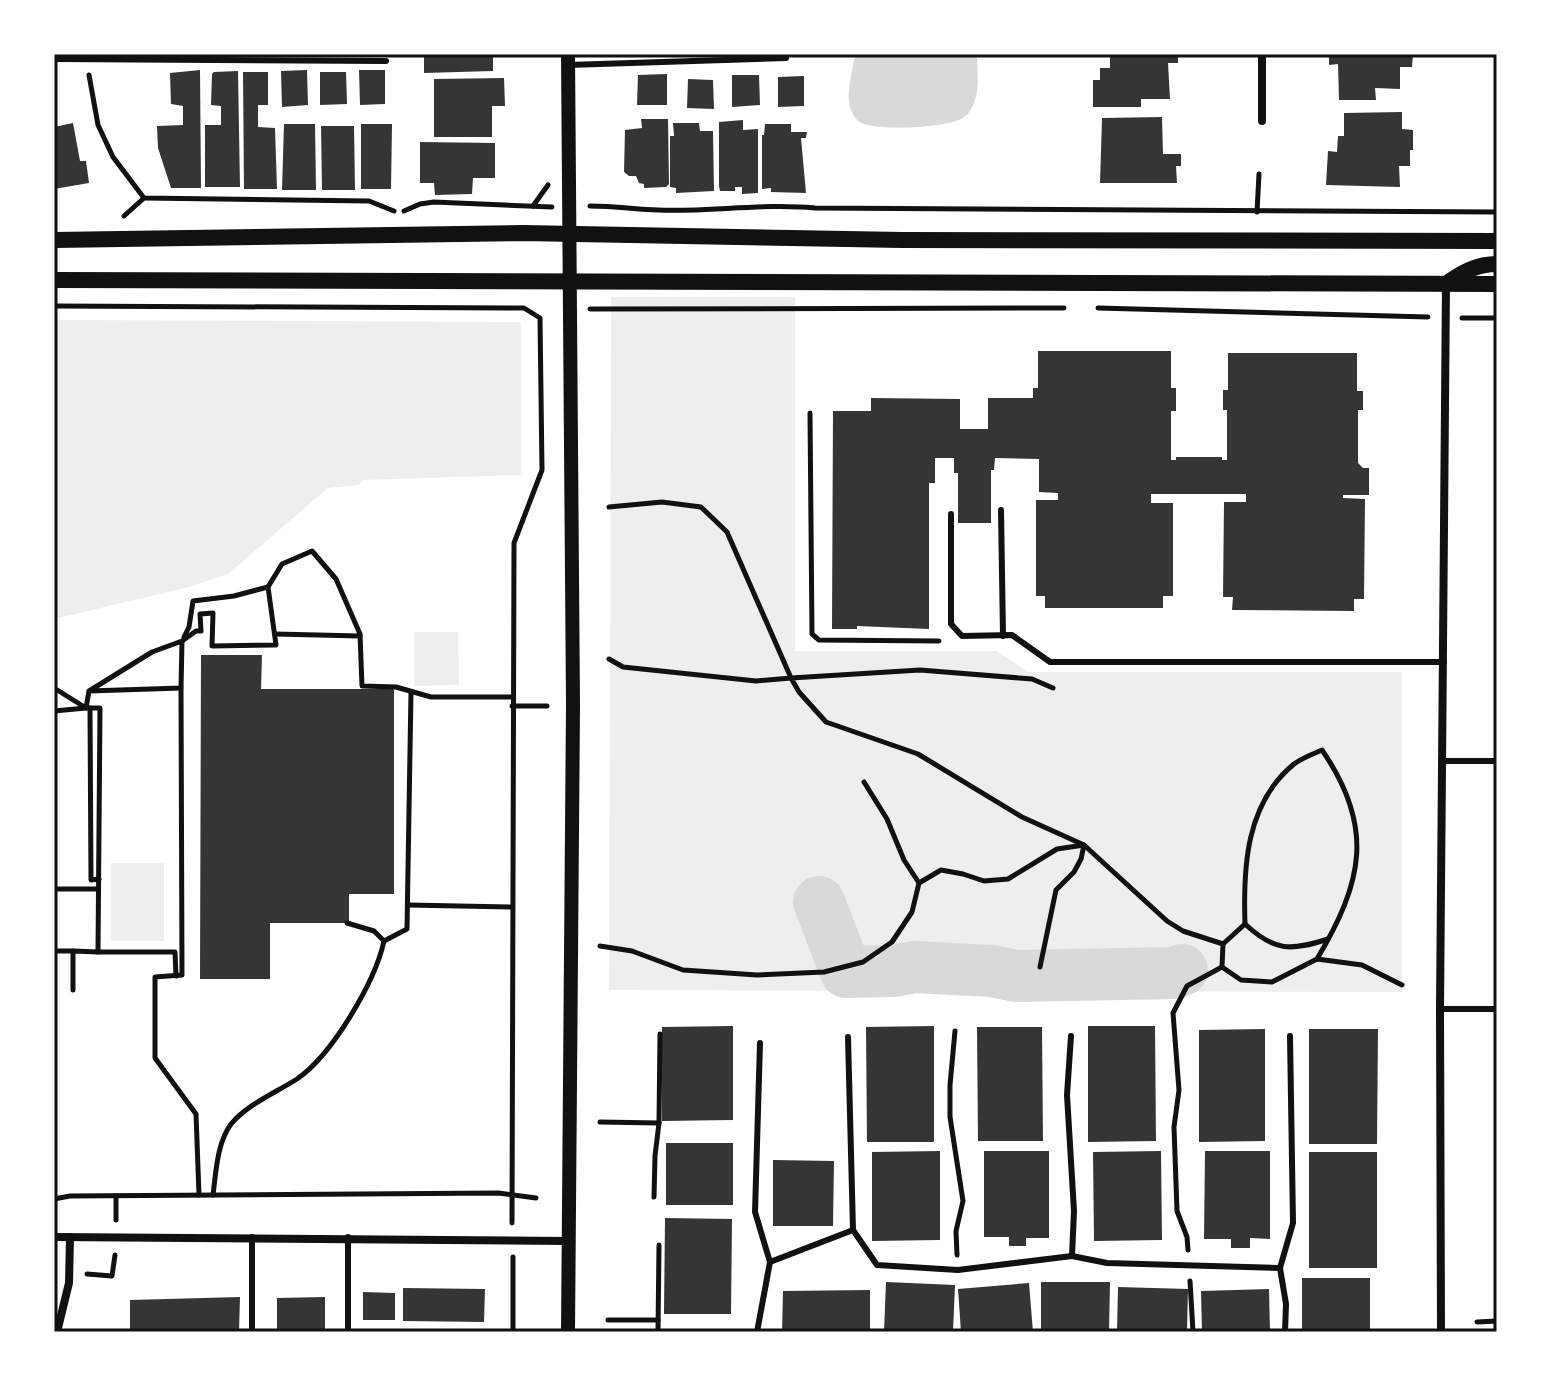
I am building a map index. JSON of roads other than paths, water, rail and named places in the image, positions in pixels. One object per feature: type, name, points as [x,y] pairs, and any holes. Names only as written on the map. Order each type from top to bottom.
[{"type":"main road","points":[[54,240],[569,234],[902,240],[1497,241]]},
{"type":"main road","points":[[1446,284],[1465,271],[1497,264]]},
{"type":"main road","points":[[54,280],[1497,284]]},
{"type":"street","points":[[1262,54],[1262,121]]},
{"type":"street","points":[[568,59],[573,705],[568,1332]]},
{"type":"street","points":[[1441,1332],[1440,1009],[1446,284]]},
{"type":"street","points":[[54,1237],[568,1241]]},
{"type":"street","points":[[57,1332],[69,1283],[70,1237]]},
{"type":"lane","points":[[54,59],[268,56],[386,61]]},
{"type":"lane","points":[[568,59],[786,58]]},
{"type":"lane","points":[[1001,510],[1003,636]]},
{"type":"lane","points":[[951,514],[951,624],[962,636],[1012,635],[1050,662],[1444,662]]},
{"type":"lane","points":[[1443,761],[1497,761]]},
{"type":"lane","points":[[1440,1009],[1497,1009]]},
{"type":"lane","points":[[1071,1036],[1067,1095],[1074,1211],[1072,1256]]},
{"type":"lane","points":[[1285,1332],[1286,1304],[1280,1268],[1293,1223],[1290,1036]]},
{"type":"lane","points":[[848,1037],[853,1230],[877,1265],[958,1270],[1072,1256],[1107,1263],[1280,1268]]},
{"type":"lane","points":[[757,1332],[770,1262],[755,1212],[760,1043]]},
{"type":"lane","points":[[770,1262],[853,1230]]},
{"type":"lane","points":[[252,1237],[252,1332]]},
{"type":"lane","points":[[348,1237],[348,1332]]},
{"type":"waterway","points":[[819,902],[846,972],[894,971],[914,967],[992,971],[1016,976],[1175,973],[1182,970]]}]
